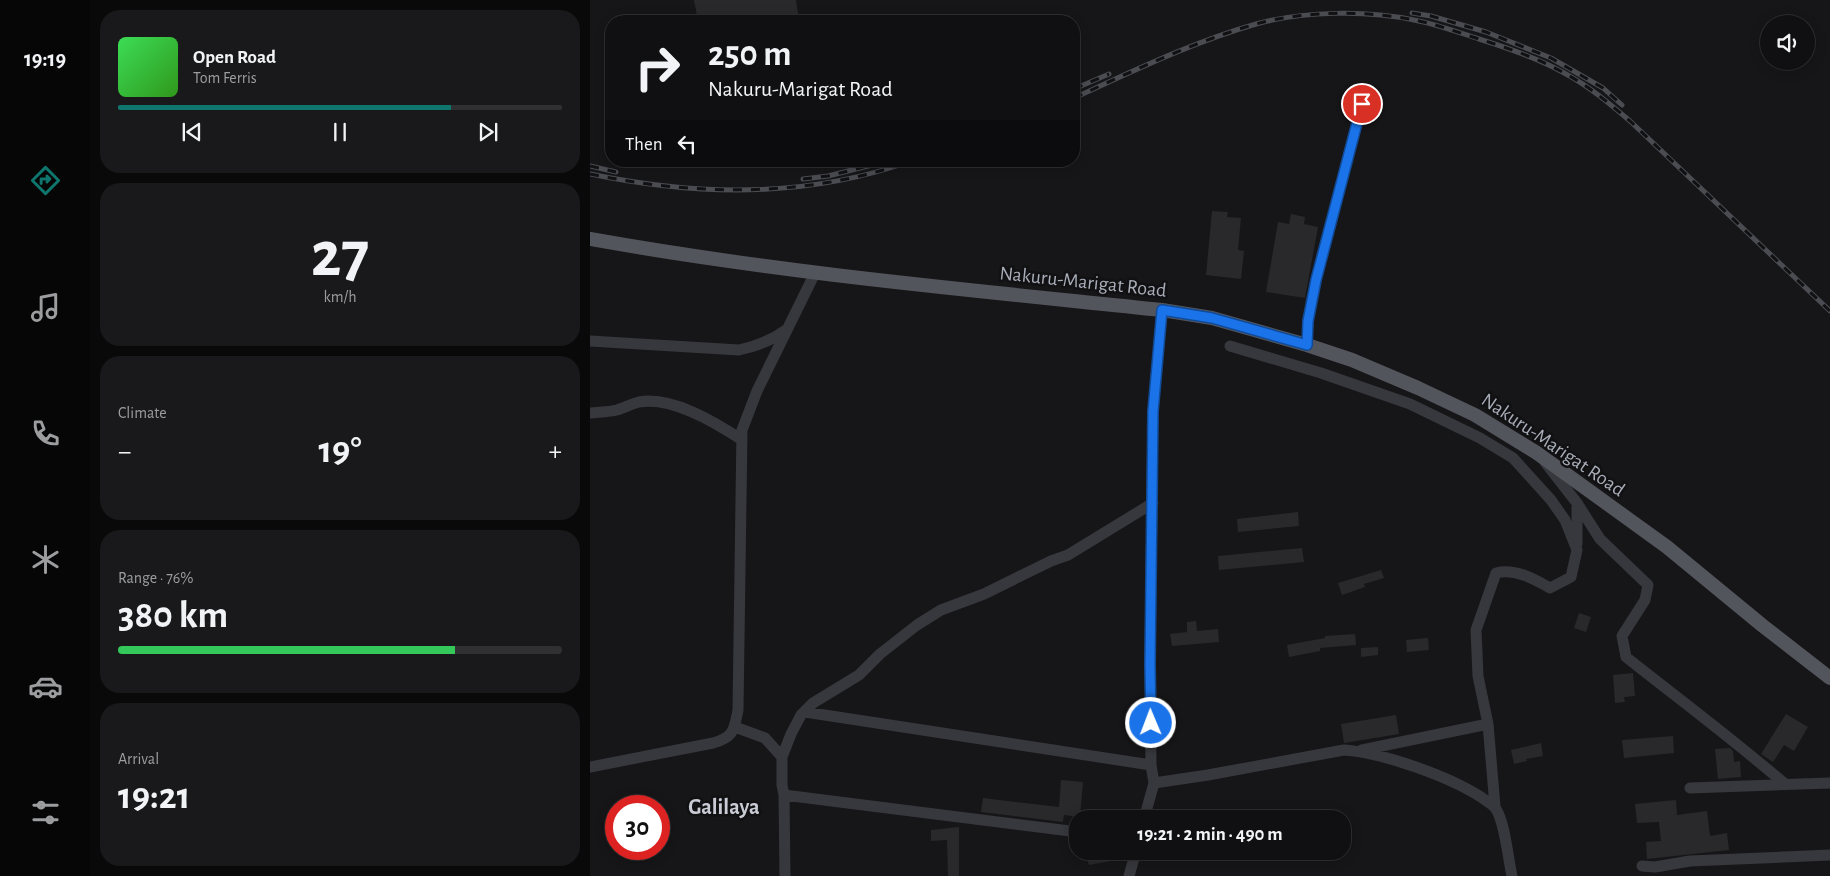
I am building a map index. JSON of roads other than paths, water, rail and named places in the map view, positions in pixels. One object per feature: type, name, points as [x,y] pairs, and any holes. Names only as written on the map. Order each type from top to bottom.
[{"type":"main road","name":"Nakuru-Marigat Road","points":[[590,239],[734,263],[1162,310],[1212,318],[1352,360],[1475,415],[1537,453],[1667,548],[1830,678]]},
{"type":"street","points":[[1307,345],[1308,321],[1316,280],[1362,104]]},
{"type":"street","points":[[590,767],[713,743],[729,736],[735,727],[738,710],[742,430],[757,391],[815,273]]},
{"type":"street","points":[[1146,810],[1154,783],[1151,766],[1150,665],[1153,411],[1162,310]]},
{"type":"street","points":[[590,341],[739,350],[760,345],[788,328]]},
{"type":"street","points":[[1230,346],[1322,373],[1410,404],[1480,438],[1513,458],[1551,500],[1565,520],[1577,550]]},
{"type":"street","points":[[590,413],[616,410],[640,402],[660,402],[680,407],[722,427],[742,440]]},
{"type":"street","points":[[1537,453],[1577,503],[1600,539],[1648,585],[1645,600],[1622,636],[1626,657],[1736,742],[1785,784]]},
{"type":"street","points":[[1512,876],[1501,822],[1495,806],[1488,724],[1478,676],[1476,630],[1496,573],[1506,570],[1531,577],[1550,588],[1571,577],[1577,550],[1577,503]]},
{"type":"street","points":[[785,876],[782,757],[790,734],[804,712],[814,703],[858,674],[917,625],[941,610],[984,594],[1050,561],[1068,555],[1153,504]]},
{"type":"street","points":[[804,712],[1151,766]]},
{"type":"street","points":[[1358,751],[1488,724]]},
{"type":"street","points":[[735,727],[766,738],[782,757]]},
{"type":"street","points":[[1154,783],[1344,750],[1358,751],[1404,764],[1465,788],[1495,806]]},
{"type":"street","points":[[1690,788],[1830,782]]},
{"type":"street","points":[[784,795],[1069,831]]},
{"type":"street","points":[[1642,866],[1690,861],[1830,855]]},
{"type":"street","points":[[1129,876],[1133,860]]},
{"type":"railway","points":[[1080,95],[1141,67],[1209,39],[1256,24],[1294,16],[1355,13],[1395,17],[1438,26],[1535,59],[1566,74],[1592,90],[1630,121],[1830,311]]},
{"type":"railway","points":[[1412,13],[1431,16],[1486,32],[1551,58],[1603,88],[1622,105]]},
{"type":"railway","points":[[1080,86],[1109,74]]},
{"type":"railway","points":[[590,166],[616,172]]},
{"type":"railway","points":[[803,179],[828,176],[864,167]]},
{"type":"railway","points":[[590,174],[670,186],[752,190],[832,182],[892,167]]},
{"type":"district","name":"Galilaya","points":[[724,807]]}]
